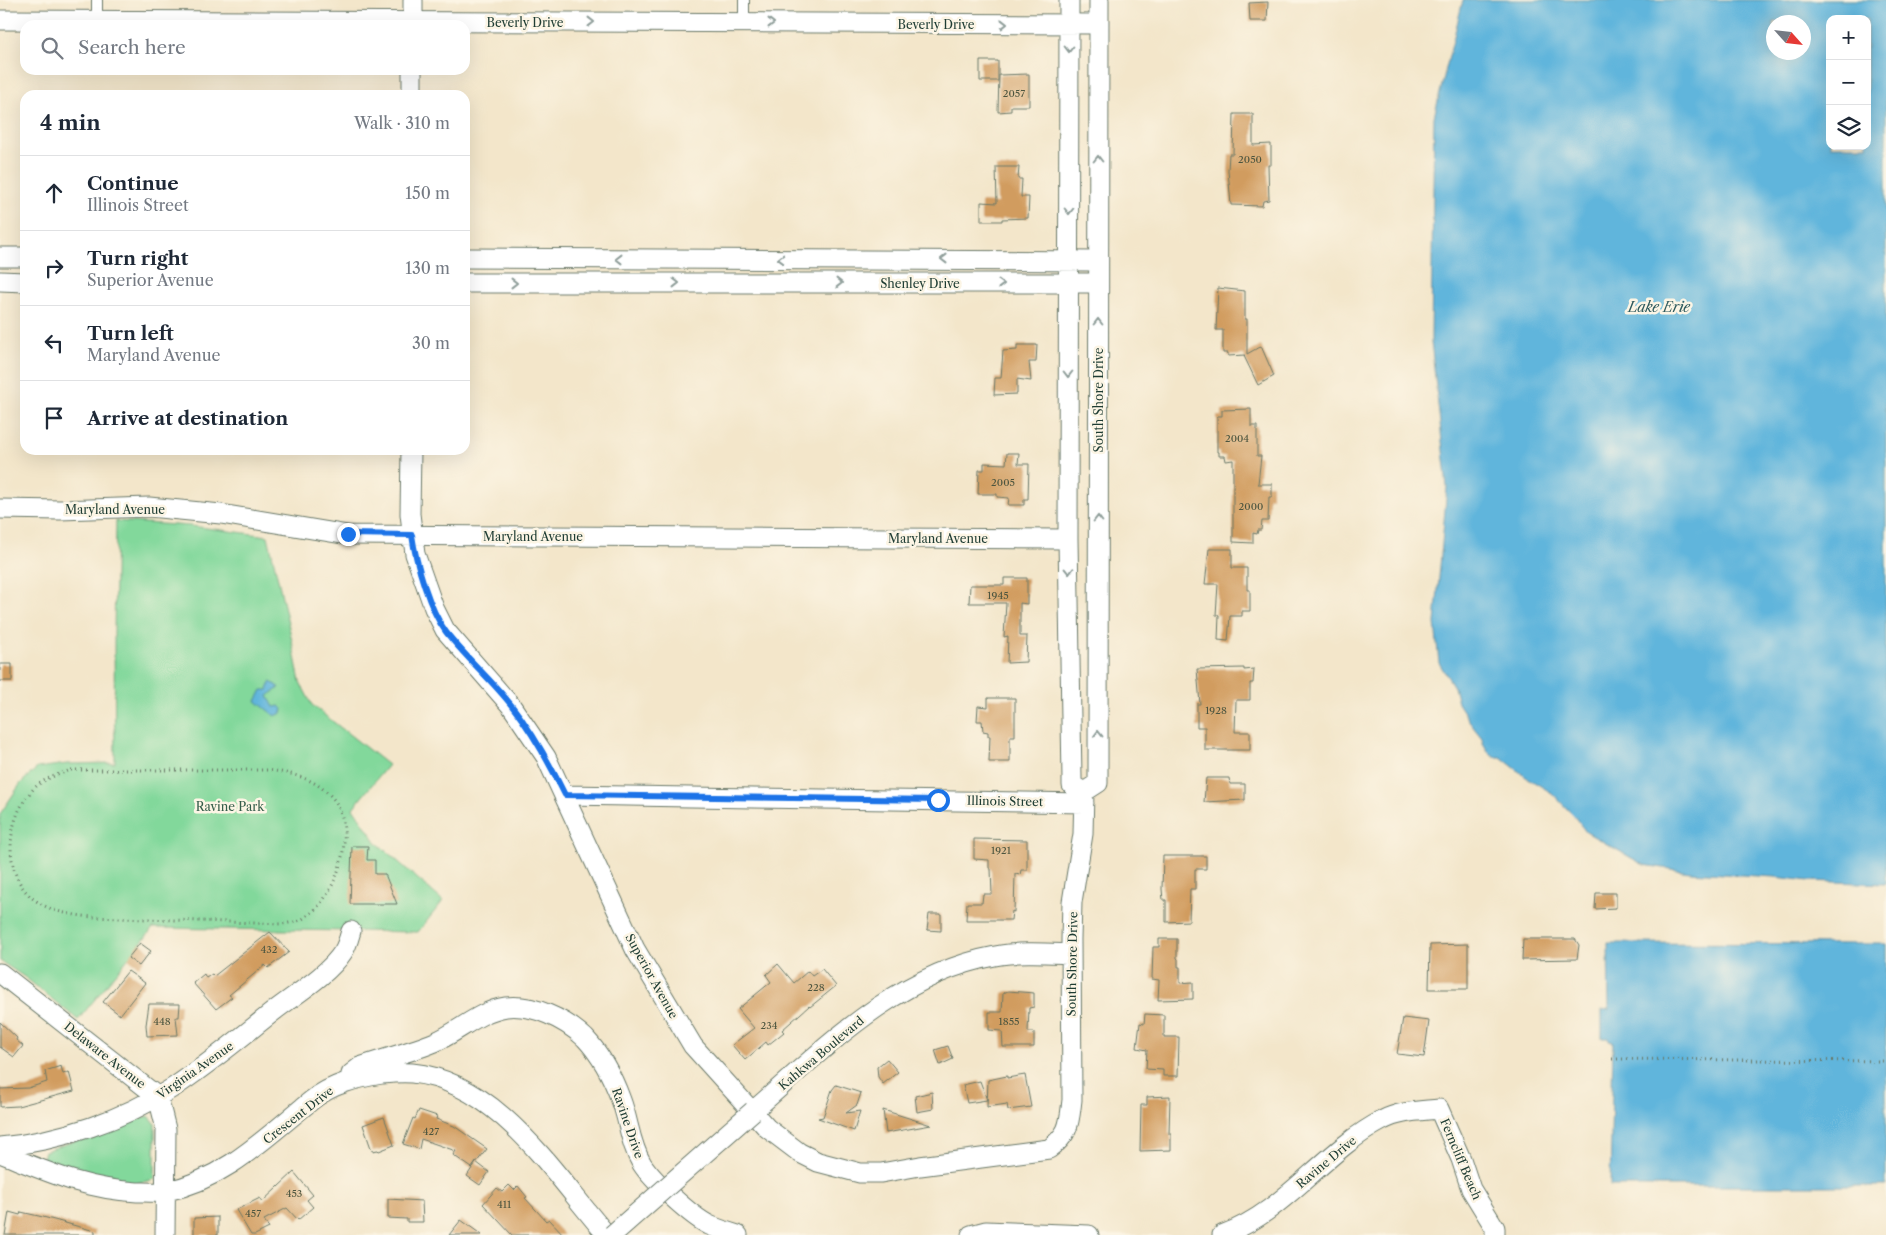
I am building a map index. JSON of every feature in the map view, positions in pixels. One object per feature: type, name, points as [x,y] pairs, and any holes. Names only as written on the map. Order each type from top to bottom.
[{"type":"street","points":[[413,0],[413,20]]},
{"type":"street","points":[[1069,0],[1068,539],[1072,784],[1084,797]]},
{"type":"street","name":"South Shore Drive","points":[[1063,1136],[1070,1124],[1072,1100],[1072,902],[1080,861],[1084,797],[1098,783],[1097,260],[1099,0]]},
{"type":"street","name":"Beverly Drive","points":[[0,20],[97,20]]},
{"type":"street","name":"Beverly Drive","points":[[470,23],[1099,24]]},
{"type":"street","points":[[412,75],[412,90]]},
{"type":"street","points":[[0,257],[20,257]]},
{"type":"street","name":"Shenley Drive","points":[[470,258],[1068,284],[1098,283]]},
{"type":"street","name":"Shenley Drive","points":[[470,283],[742,271],[1097,260]]},
{"type":"street","points":[[0,281],[20,282]]},
{"type":"street","name":"Superior Avenue","points":[[411,455],[410,514],[415,554],[434,608],[445,630],[512,707],[546,757],[635,949],[693,1046],[767,1128],[800,1153],[818,1162],[860,1173],[881,1173],[1049,1149],[1063,1136]]},
{"type":"street","name":"Maryland Avenue","points":[[0,509],[60,510],[149,507],[221,514],[334,533],[1068,539]]},
{"type":"street","name":"Illinois Street","points":[[565,795],[1084,797]]},
{"type":"street","name":"Virginia Avenue","points":[[0,1147],[39,1141],[73,1132],[113,1118],[158,1097],[191,1076],[330,967],[343,951],[351,931]]},
{"type":"street","name":"Kahkwa Boulevard","points":[[612,1235],[836,1038],[887,1000],[908,988],[953,968],[994,956],[1018,953],[1071,954]]},
{"type":"street","name":"Delaware Avenue","points":[[0,973],[158,1097],[166,1129],[165,1235]]},
{"type":"street","name":"Ravine Drive","points":[[334,1086],[360,1067],[437,1041],[492,1010],[524,1006],[537,1010],[567,1026],[584,1038],[608,1069],[621,1100],[633,1146],[650,1174],[680,1203],[708,1224],[738,1235]]},
{"type":"street","name":"Crescent Drive","points":[[0,1153],[77,1183],[120,1191],[166,1191],[202,1180],[241,1159],[314,1099],[334,1086],[372,1076],[411,1072],[449,1082],[470,1093],[504,1117],[518,1130],[571,1190],[607,1235]]},
{"type":"street","name":"Ravine Drive","points":[[1222,1235],[1239,1229],[1274,1207],[1349,1141],[1384,1119],[1403,1113],[1439,1109]]},
{"type":"street","name":"Ferncliff Beach","points":[[1439,1109],[1461,1159],[1471,1189],[1495,1228],[1495,1235]]},
{"type":"street","points":[[971,1235],[994,1231],[1089,1235]]},
{"type":"lane","points":[[97,0],[97,20]]},
{"type":"lane","points":[[744,0],[744,23]]},
{"type":"path","points":[[71,770],[267,770],[293,773],[314,782],[328,795],[335,802],[343,820],[343,843],[338,873],[331,890],[318,907],[304,919],[282,924],[93,917],[50,909],[32,897],[20,884],[12,864],[10,838],[15,819],[26,798],[39,784],[51,777],[71,770]]},
{"type":"path","points":[[1612,1058],[1886,1061]]},
{"type":"green space","name":"Ravine Park","points":[[116,521],[191,526],[268,536],[300,682],[312,705],[388,765],[353,808],[377,843],[443,901],[418,932],[153,928],[78,1020],[26,978],[0,961],[0,814],[21,783],[37,768],[67,764],[115,763],[114,633]]},
{"type":"green space","points":[[149,1116],[155,1123],[155,1179],[127,1183],[113,1182],[44,1162],[45,1151]]},
{"type":"water","name":"Lake Erie","points":[[1463,0],[1886,0],[1886,884],[1809,881],[1690,872],[1644,865],[1586,832],[1552,793],[1526,777],[1501,757],[1494,757],[1489,753],[1482,738],[1458,703],[1454,687],[1439,663],[1435,623],[1447,487],[1431,341],[1434,117]]},
{"type":"water","points":[[270,682],[279,688],[268,696],[274,707],[280,706],[283,709],[282,713],[275,716],[256,701],[262,690],[268,690]]},
{"type":"water","points":[[1608,943],[1886,944],[1886,1186],[1610,1186],[1613,1042],[1609,1041],[1609,1038],[1602,1038],[1602,1010],[1609,1009]]},
{"type":"building","points":[[1268,2],[1267,21],[1250,21],[1249,3]]},
{"type":"building","points":[[980,61],[998,61],[998,81],[980,81]]},
{"type":"building","points":[[1029,74],[1029,106],[1011,106],[1011,111],[998,112],[999,75]]},
{"type":"building","points":[[1234,114],[1253,114],[1253,145],[1271,144],[1271,165],[1268,165],[1269,200],[1263,201],[1262,206],[1231,205],[1228,170],[1229,154],[1233,154]]},
{"type":"building","points":[[996,167],[1019,167],[1018,179],[1022,179],[1021,197],[1029,197],[1028,218],[981,221],[981,202],[997,203]]},
{"type":"building","points":[[1218,288],[1245,291],[1247,354],[1261,346],[1274,376],[1258,385],[1245,355],[1228,356],[1228,353],[1223,353],[1223,330],[1216,330]]},
{"type":"building","points":[[1017,345],[1037,345],[1036,362],[1029,362],[1031,381],[1017,379],[1017,394],[994,395],[995,378],[1001,378],[1003,351],[1017,350]]},
{"type":"building","points":[[1251,409],[1251,426],[1257,426],[1257,456],[1261,456],[1258,484],[1272,484],[1272,497],[1269,497],[1268,521],[1262,521],[1261,530],[1258,530],[1257,534],[1253,533],[1253,543],[1233,542],[1233,460],[1226,461],[1225,456],[1219,456],[1219,452],[1217,452],[1217,416],[1222,416],[1222,410]]},
{"type":"building","points":[[1007,453],[1019,453],[1018,464],[1029,464],[1028,499],[1024,499],[1024,505],[1008,505],[1009,498],[997,497],[997,494],[978,494],[979,470],[984,470],[984,463],[1006,464]]},
{"type":"building","points":[[1209,549],[1232,549],[1232,568],[1247,568],[1247,590],[1250,590],[1250,611],[1242,611],[1242,616],[1230,616],[1228,641],[1218,640],[1219,615],[1216,615],[1218,584],[1205,584]]},
{"type":"building","points":[[1004,578],[1027,578],[1027,604],[1020,603],[1020,636],[1027,636],[1026,662],[1007,663],[1008,636],[1004,637],[1006,603],[969,603],[970,585],[1004,585]]},
{"type":"building","points":[[0,664],[12,664],[12,681],[0,681]]},
{"type":"building","points":[[1244,668],[1244,670],[1254,669],[1253,683],[1250,683],[1250,700],[1236,700],[1235,732],[1250,732],[1250,750],[1205,750],[1205,727],[1197,727],[1197,704],[1200,704],[1197,669]]},
{"type":"building","points":[[988,698],[1015,698],[1015,736],[1010,736],[1010,762],[989,762],[990,736],[988,736],[988,732],[983,731],[982,721],[977,721],[978,706],[988,707]]},
{"type":"building","points":[[1206,778],[1229,778],[1230,784],[1245,784],[1245,800],[1204,802]]},
{"type":"building","points":[[974,839],[1027,840],[1027,870],[1021,870],[1020,875],[1015,874],[1014,912],[1012,911],[1011,920],[966,920],[967,903],[982,903],[983,894],[992,894],[989,860],[974,859]]},
{"type":"building","points":[[352,846],[368,846],[367,860],[375,860],[375,874],[385,874],[397,904],[350,904]]},
{"type":"building","points":[[1163,856],[1206,856],[1206,869],[1195,869],[1195,889],[1190,889],[1189,921],[1166,922],[1166,900],[1163,900],[1162,889]]},
{"type":"building","points":[[1596,893],[1616,893],[1616,908],[1595,909]]},
{"type":"building","points":[[929,914],[941,914],[941,931],[927,930]]},
{"type":"building","points":[[270,932],[289,952],[268,968],[265,965],[229,995],[232,997],[216,1009],[193,983],[204,974],[206,978],[212,974],[214,976]]},
{"type":"building","points":[[1159,939],[1177,939],[1180,983],[1193,982],[1193,999],[1158,1000],[1159,980],[1152,979],[1153,947],[1159,947]]},
{"type":"building","points":[[1523,939],[1575,939],[1579,945],[1577,959],[1522,960]]},
{"type":"building","points":[[140,943],[151,951],[139,966],[128,958]]},
{"type":"building","points":[[1468,944],[1468,989],[1429,989],[1430,945]]},
{"type":"building","points":[[778,964],[794,983],[808,971],[812,976],[822,969],[836,986],[809,1006],[782,1030],[784,1032],[768,1045],[766,1042],[745,1060],[732,1045],[754,1028],[738,1009],[771,982],[766,975]]},
{"type":"building","points":[[128,971],[145,983],[120,1015],[103,1002]]},
{"type":"building","points":[[1008,991],[1034,993],[1034,1007],[1029,1008],[1028,1032],[1034,1032],[1034,1047],[1003,1047],[1002,1031],[989,1030],[989,1012],[1002,1012],[1003,993]]},
{"type":"building","points":[[149,1004],[180,1004],[179,1017],[176,1017],[178,1035],[147,1036],[146,1025]]},
{"type":"building","points":[[1145,1014],[1164,1015],[1164,1037],[1179,1037],[1178,1076],[1163,1076],[1163,1070],[1146,1069],[1147,1050],[1137,1048],[1140,1023],[1144,1024]]},
{"type":"building","points":[[1403,1018],[1429,1021],[1424,1057],[1397,1054]]},
{"type":"building","points":[[0,1022],[23,1046],[14,1057],[0,1047]]},
{"type":"building","points":[[948,1046],[953,1059],[940,1065],[935,1050]]},
{"type":"building","points":[[887,1059],[898,1072],[883,1084],[878,1077],[877,1067]]},
{"type":"building","points":[[61,1066],[63,1074],[69,1072],[74,1091],[18,1106],[0,1107],[0,1089],[28,1088],[47,1082],[45,1071]]},
{"type":"building","points":[[1025,1075],[1031,1107],[1008,1110],[1007,1104],[987,1107],[988,1080]]},
{"type":"building","points":[[980,1081],[987,1100],[967,1103],[963,1085]]},
{"type":"building","points":[[836,1085],[861,1093],[857,1105],[846,1113],[860,1111],[854,1131],[818,1118],[823,1117],[832,1090]]},
{"type":"building","points":[[932,1092],[933,1109],[917,1112],[915,1096]]},
{"type":"building","points":[[1170,1096],[1169,1134],[1171,1134],[1171,1150],[1140,1151],[1141,1105],[1147,1105],[1147,1097]]},
{"type":"building","points":[[419,1110],[437,1116],[436,1119],[454,1126],[487,1149],[472,1168],[453,1155],[456,1151],[421,1139],[419,1149],[403,1144],[413,1118],[415,1119]]},
{"type":"building","points":[[883,1110],[931,1125],[886,1133]]},
{"type":"building","points":[[384,1117],[394,1145],[379,1151],[372,1151],[363,1125]]},
{"type":"building","points":[[476,1162],[489,1172],[480,1185],[467,1176]]},
{"type":"building","points":[[294,1172],[313,1195],[307,1200],[313,1207],[298,1220],[287,1208],[264,1220],[269,1228],[251,1235],[236,1210],[260,1198],[262,1202]]},
{"type":"building","points":[[509,1185],[514,1190],[518,1186],[527,1197],[525,1198],[546,1221],[549,1219],[564,1235],[512,1235],[483,1204],[497,1188],[502,1192]]},
{"type":"building","points":[[388,1199],[422,1201],[423,1222],[407,1222],[407,1219],[388,1218]]},
{"type":"building","points":[[9,1212],[20,1215],[21,1212],[43,1217],[95,1231],[95,1235],[5,1235]]},
{"type":"building","points":[[218,1217],[218,1235],[194,1235],[194,1218]]},
{"type":"building","points":[[461,1220],[482,1235],[449,1235]]},
{"type":"route","points":[[348,534],[412,535],[421,574],[445,630],[512,707],[546,757],[565,795],[938,800]]}]
